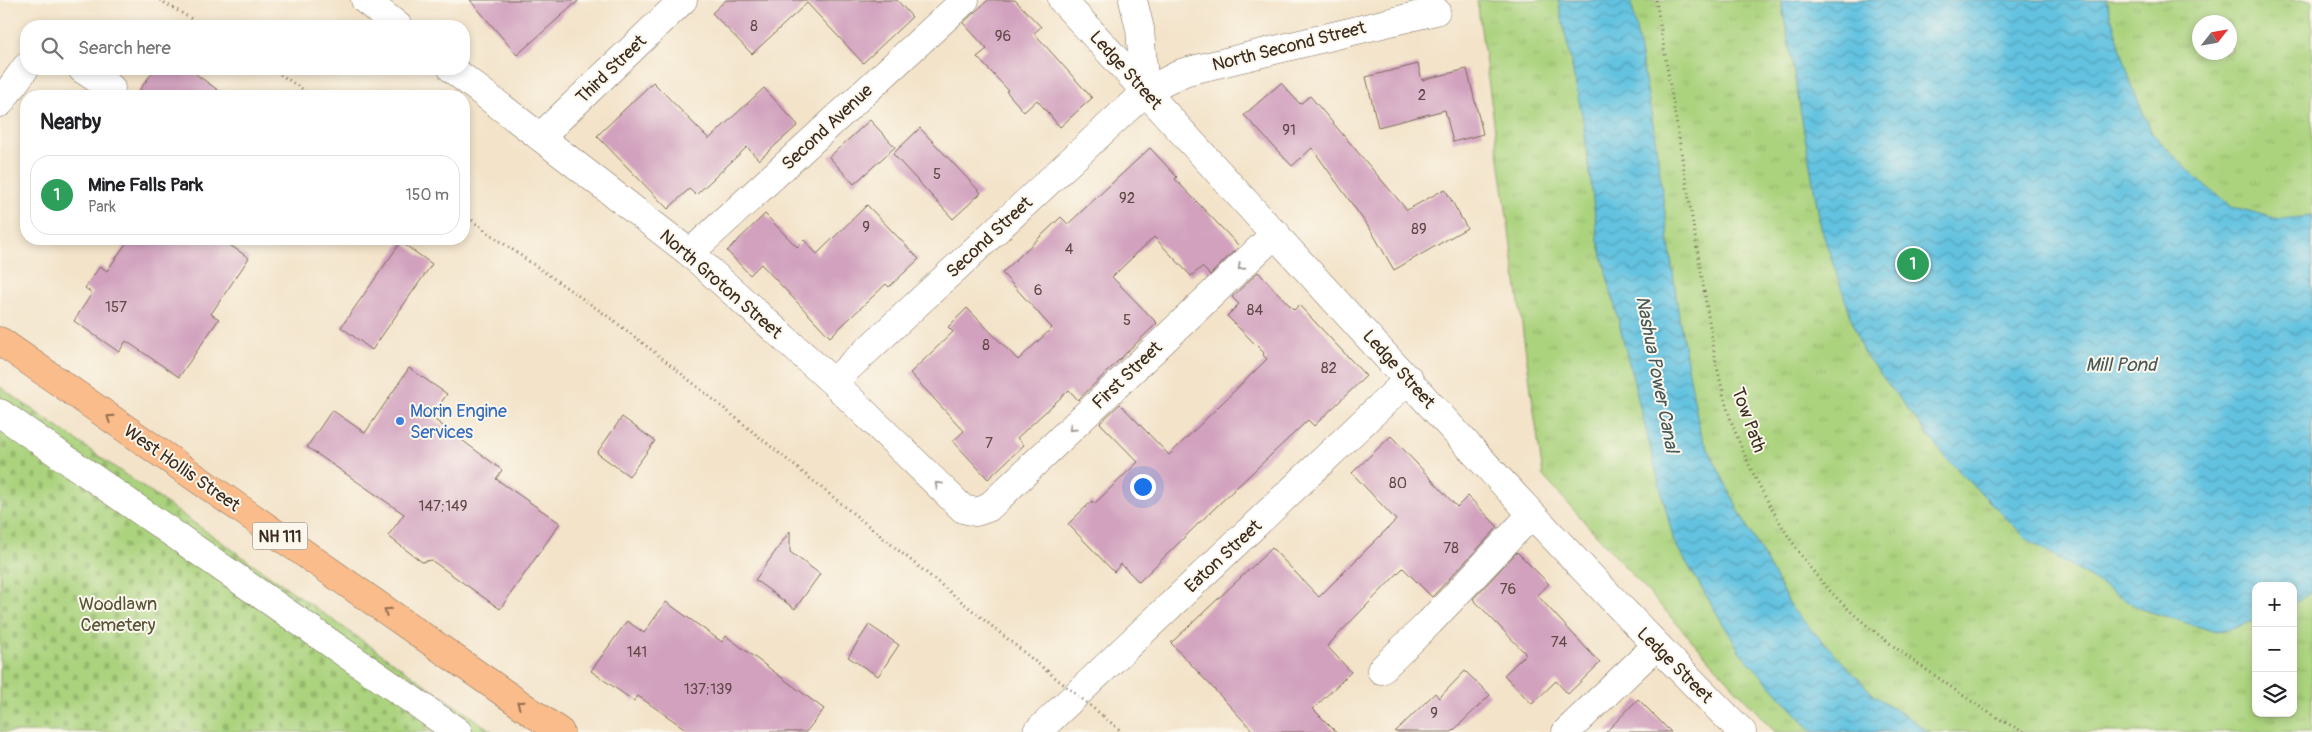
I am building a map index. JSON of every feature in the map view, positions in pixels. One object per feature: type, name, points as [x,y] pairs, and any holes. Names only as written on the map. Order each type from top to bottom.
[{"type":"main road","name":"West Hollis Street","points":[[0,341],[560,732]]},
{"type":"street","points":[[364,0],[390,20]]},
{"type":"street","name":"Third Street","points":[[540,138],[683,0]]},
{"type":"street","name":"Second Avenue","points":[[690,253],[965,0]]},
{"type":"street","name":"Ledge Street","points":[[1062,0],[1531,515],[1656,646],[1742,732]]},
{"type":"street","points":[[1133,0],[1140,30],[1146,92]]},
{"type":"street","name":"North Second Street","points":[[1146,92],[1184,72],[1436,10]]},
{"type":"street","points":[[0,103],[20,75]]},
{"type":"street","points":[[91,75],[111,88]]},
{"type":"street","name":"North Groton Street","points":[[460,75],[690,253],[833,382],[964,510],[976,512]]},
{"type":"street","name":"Second Street","points":[[833,382],[1146,92]]},
{"type":"street","name":"First Street","points":[[976,512],[988,508],[1276,234]]},
{"type":"street","name":"Eaton Street","points":[[1037,732],[1409,379]]},
{"type":"street","points":[[0,414],[453,730]]},
{"type":"street","points":[[1381,670],[1430,622],[1531,515]]},
{"type":"street","points":[[1566,732],[1656,646]]},
{"type":"path","points":[[160,0],[193,20]]},
{"type":"path","name":"Tow Path","points":[[1656,0],[1718,371],[1728,412],[1747,459],[1776,516],[1807,564],[1846,605],[1895,648],[1998,719],[2024,732]]},
{"type":"path","points":[[281,75],[304,90]]},
{"type":"path","points":[[470,219],[644,344],[1122,732]]},
{"type":"green space","points":[[1477,0],[2312,0],[2312,732],[1775,732],[1543,476]]},
{"type":"green space","name":"Woodlawn Cemetery","points":[[0,387],[493,732],[0,732]]},
{"type":"water","name":"Nashua Power Canal","points":[[1558,0],[1631,0],[1654,130],[1679,317],[1700,432],[1742,517],[1793,610],[1874,695],[1930,732],[1813,732],[1740,652],[1674,542],[1598,240],[1583,120]]},
{"type":"water","name":"Mill Pond","points":[[1781,0],[2106,0],[2132,86],[2152,133],[2196,178],[2231,206],[2279,219],[2312,216],[2312,592],[2297,601],[2297,582],[2252,582],[2252,622],[2216,632],[2141,609],[2027,539],[1947,459],[1863,352],[1821,228]]},
{"type":"building","points":[[470,0],[579,0],[517,55]]},
{"type":"building","points":[[726,0],[897,0],[912,17],[863,63],[807,3],[752,54],[712,13]]},
{"type":"building","points":[[988,0],[1015,0],[1041,27],[1034,33],[1092,98],[1060,127],[1037,100],[1024,112],[1006,91],[1008,90],[977,57],[987,49],[963,23]]},
{"type":"building","points":[[1418,64],[1422,80],[1467,69],[1483,134],[1453,142],[1445,110],[1378,127],[1366,77]]},
{"type":"building","points":[[151,75],[197,75],[218,90],[139,90]]},
{"type":"building","points":[[653,82],[709,139],[764,88],[798,125],[759,160],[747,147],[696,195],[689,189],[668,209],[597,136]]},
{"type":"building","points":[[1281,83],[1300,104],[1310,96],[1407,210],[1445,189],[1467,228],[1394,270],[1372,232],[1312,148],[1292,166],[1244,115]]},
{"type":"building","points":[[870,120],[895,147],[854,184],[829,157]]},
{"type":"building","points":[[920,128],[981,193],[953,219],[893,154]]},
{"type":"building","points":[[1150,148],[1177,177],[1175,179],[1239,246],[1210,275],[1202,267],[1191,276],[1154,237],[1112,277],[1157,323],[1078,400],[1069,390],[1017,438],[1024,445],[988,479],[953,441],[964,431],[910,373],[953,332],[948,327],[967,308],[1018,360],[1052,328],[1002,273],[1061,217],[1068,224]]},
{"type":"building","points":[[867,205],[919,259],[889,287],[886,284],[830,337],[761,264],[750,275],[727,251],[765,214],[797,247],[804,240],[817,254]]},
{"type":"building","points":[[125,245],[230,245],[249,258],[211,314],[219,319],[179,377],[126,341],[119,352],[74,321],[92,293],[85,288],[100,266],[107,271]]},
{"type":"building","points":[[399,245],[405,245],[432,264],[372,350],[341,327]]},
{"type":"building","points":[[1258,272],[1294,310],[1299,305],[1366,376],[1314,426],[1308,420],[1139,582],[1121,564],[1114,572],[1068,524],[1092,501],[1094,504],[1138,462],[1100,423],[1120,404],[1169,455],[1267,359],[1263,355],[1264,353],[1227,316],[1239,304],[1232,297]]},
{"type":"building","points":[[409,368],[447,394],[431,417],[502,470],[496,479],[560,523],[500,609],[431,560],[422,562],[388,536],[404,514],[307,447],[332,410],[365,433]]},
{"type":"building","points":[[622,417],[655,441],[629,476],[597,453]]},
{"type":"building","points":[[1391,436],[1457,507],[1468,496],[1498,527],[1432,597],[1403,568],[1327,646],[1351,672],[1313,709],[1336,732],[1254,732],[1171,643],[1272,548],[1319,597],[1396,520],[1352,473]]},
{"type":"building","points":[[790,531],[790,552],[820,574],[795,609],[755,580]]},
{"type":"building","points":[[1517,552],[1549,584],[1537,595],[1600,663],[1568,694],[1556,681],[1532,704],[1504,675],[1526,654],[1473,599]]},
{"type":"building","points":[[666,602],[722,642],[726,636],[824,709],[806,732],[690,732],[638,696],[634,701],[591,671],[627,621],[644,633]]},
{"type":"building","points":[[869,625],[899,645],[878,676],[848,657]]},
{"type":"building","points":[[1465,671],[1490,695],[1452,732],[1395,732],[1435,693],[1439,698]]},
{"type":"building","points":[[1638,699],[1671,732],[1606,732]]},
{"type":"place","name":"Mine Falls Park","points":[[1913,264]]},
{"type":"place","name":"Morin Engine Services","points":[[400,421]]}]
